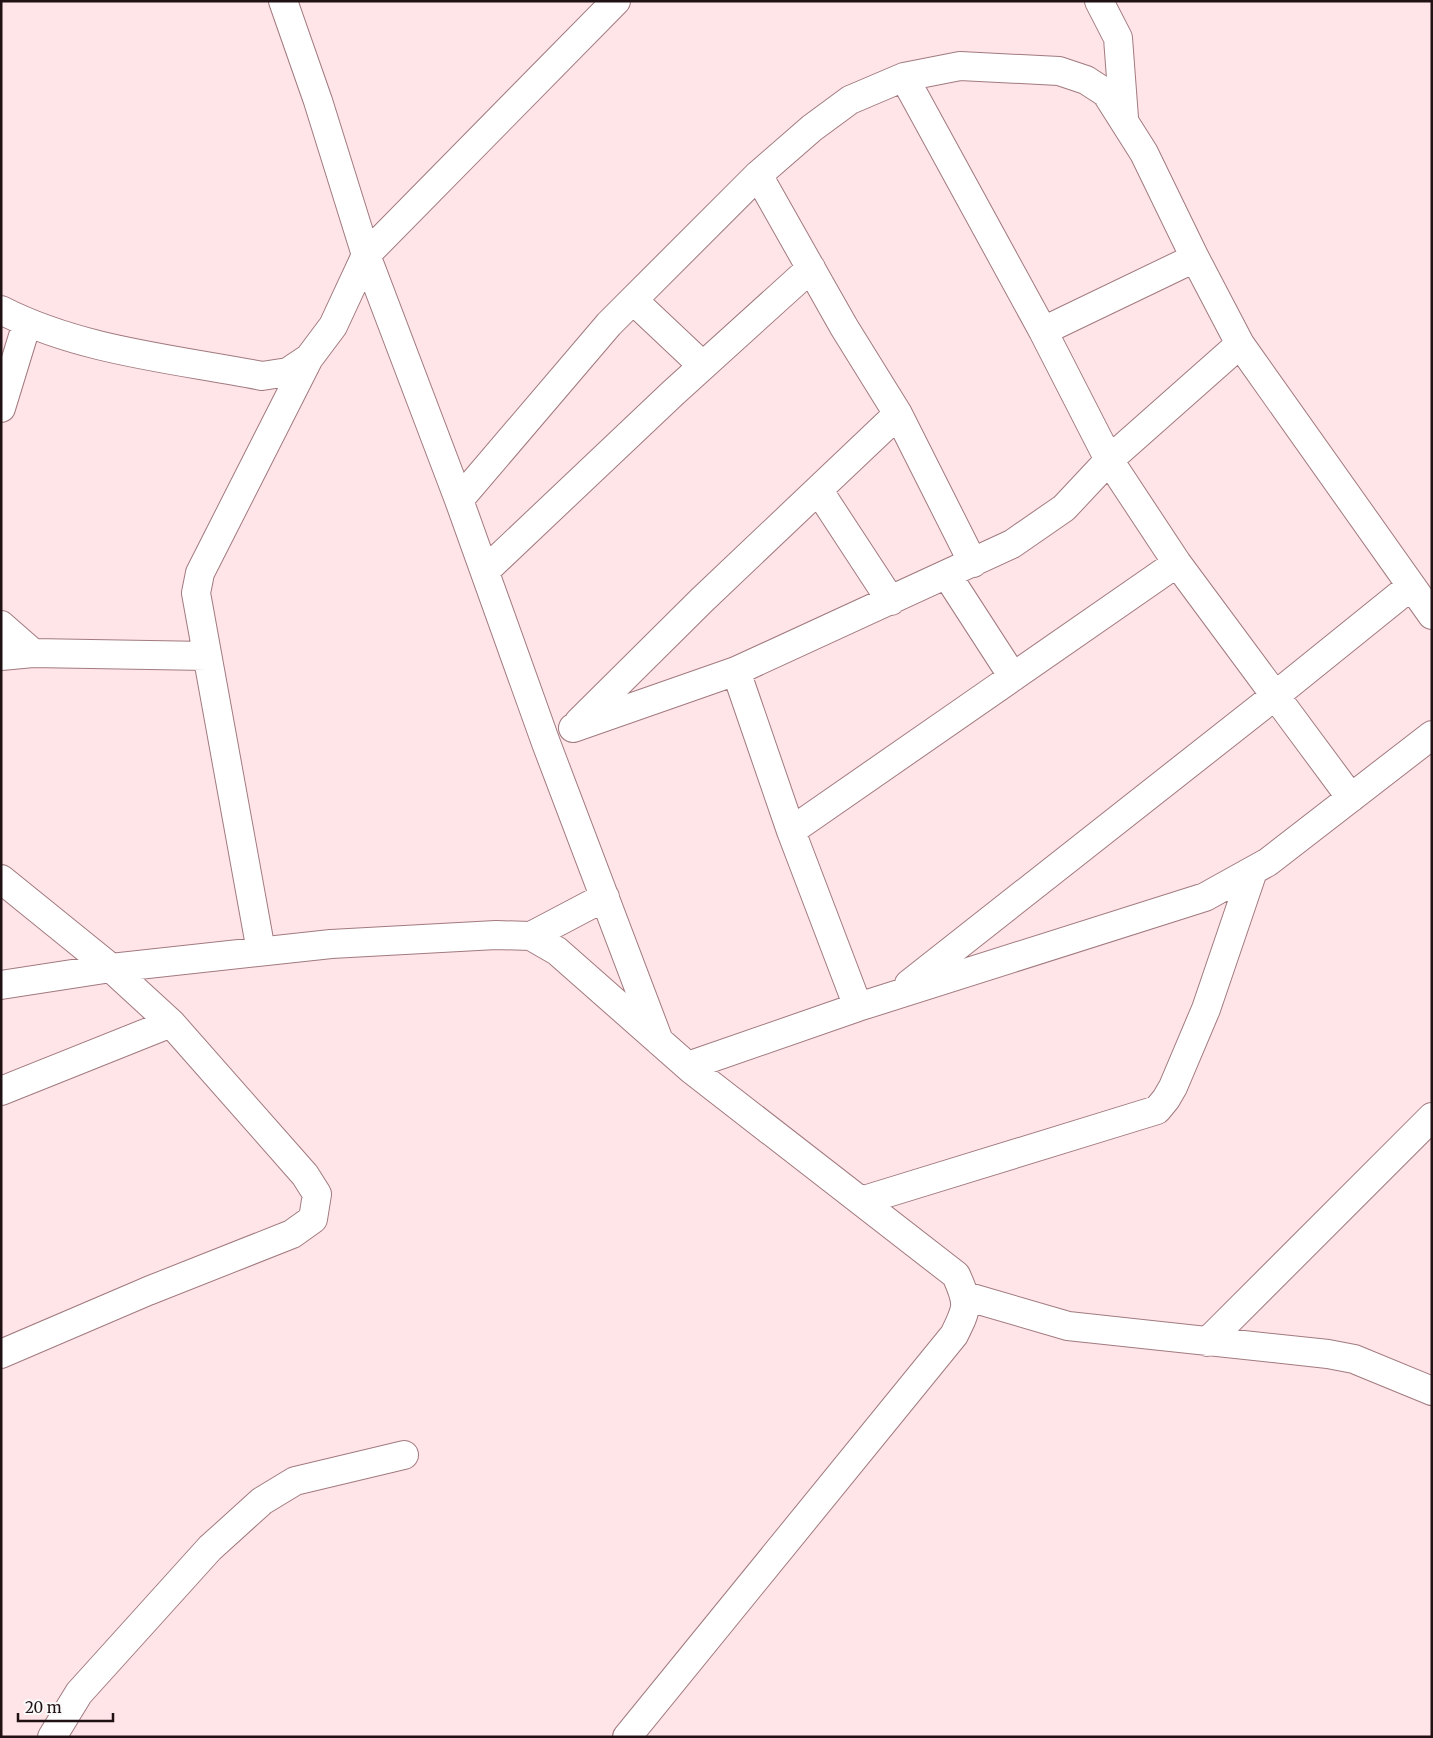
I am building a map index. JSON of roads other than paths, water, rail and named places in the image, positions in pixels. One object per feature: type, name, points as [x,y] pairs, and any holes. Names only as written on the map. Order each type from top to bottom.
[{"type":"street","points":[[283,1],[318,101],[366,255],[459,500],[546,743],[659,1041]]},
{"type":"street","points":[[261,951],[196,593],[200,573],[309,358],[333,326],[366,255],[616,1]]},
{"type":"street","points":[[1099,1],[1118,38],[1124,122]]},
{"type":"street","points":[[459,500],[609,324],[758,175],[812,128],[850,100],[904,77],[960,66],[1059,71],[1086,80],[1106,93],[1144,153],[1195,258],[1240,344],[1432,615]]},
{"type":"street","points":[[904,77],[1043,331],[1109,460],[1177,563],[1351,798]]},
{"type":"street","points":[[758,175],[898,414],[973,563]]},
{"type":"street","points":[[1043,331],[1195,258]]},
{"type":"street","points":[[485,571],[703,366],[811,268]]},
{"type":"street","points":[[633,300],[703,366]]},
{"type":"street","points":[[1,310],[27,323],[77,341],[262,376],[288,372],[309,358]]},
{"type":"street","points":[[1,408],[27,323]]},
{"type":"street","points":[[546,743],[573,728],[736,671],[947,576],[1012,544],[1064,508],[1109,460],[1240,344]]},
{"type":"street","points":[[573,728],[702,600],[898,414]]},
{"type":"street","points":[[819,491],[890,601]]},
{"type":"street","points":[[791,831],[1177,563]]},
{"type":"street","points":[[947,576],[1013,677]]},
{"type":"street","points":[[894,996],[1276,696],[1411,586]]},
{"type":"street","points":[[1,625],[33,653]]},
{"type":"street","points":[[1,656],[33,653],[207,656]]},
{"type":"street","points":[[736,671],[791,831],[858,1007]]},
{"type":"street","points":[[688,1066],[858,1007],[1205,896],[1253,871],[1432,735]]},
{"type":"street","points":[[861,1201],[1157,1110],[1173,1087],[1206,1009],[1253,871]]},
{"type":"street","points":[[1,879],[111,968],[170,1023],[306,1175],[317,1194],[313,1219],[292,1234],[148,1291],[1,1354]]},
{"type":"street","points":[[531,936],[605,897]]},
{"type":"street","points":[[1,985],[111,968],[331,944],[496,935],[531,936],[556,951],[688,1066],[956,1275],[965,1296],[966,1313],[954,1335],[627,1737]]},
{"type":"street","points":[[1,1092],[170,1023]]},
{"type":"street","points":[[1207,1342],[1432,1117]]},
{"type":"street","points":[[965,1296],[1068,1326],[1328,1354],[1354,1359],[1432,1391]]},
{"type":"street","points":[[52,1737],[79,1693],[210,1548],[262,1501],[295,1481],[404,1455]]}]
